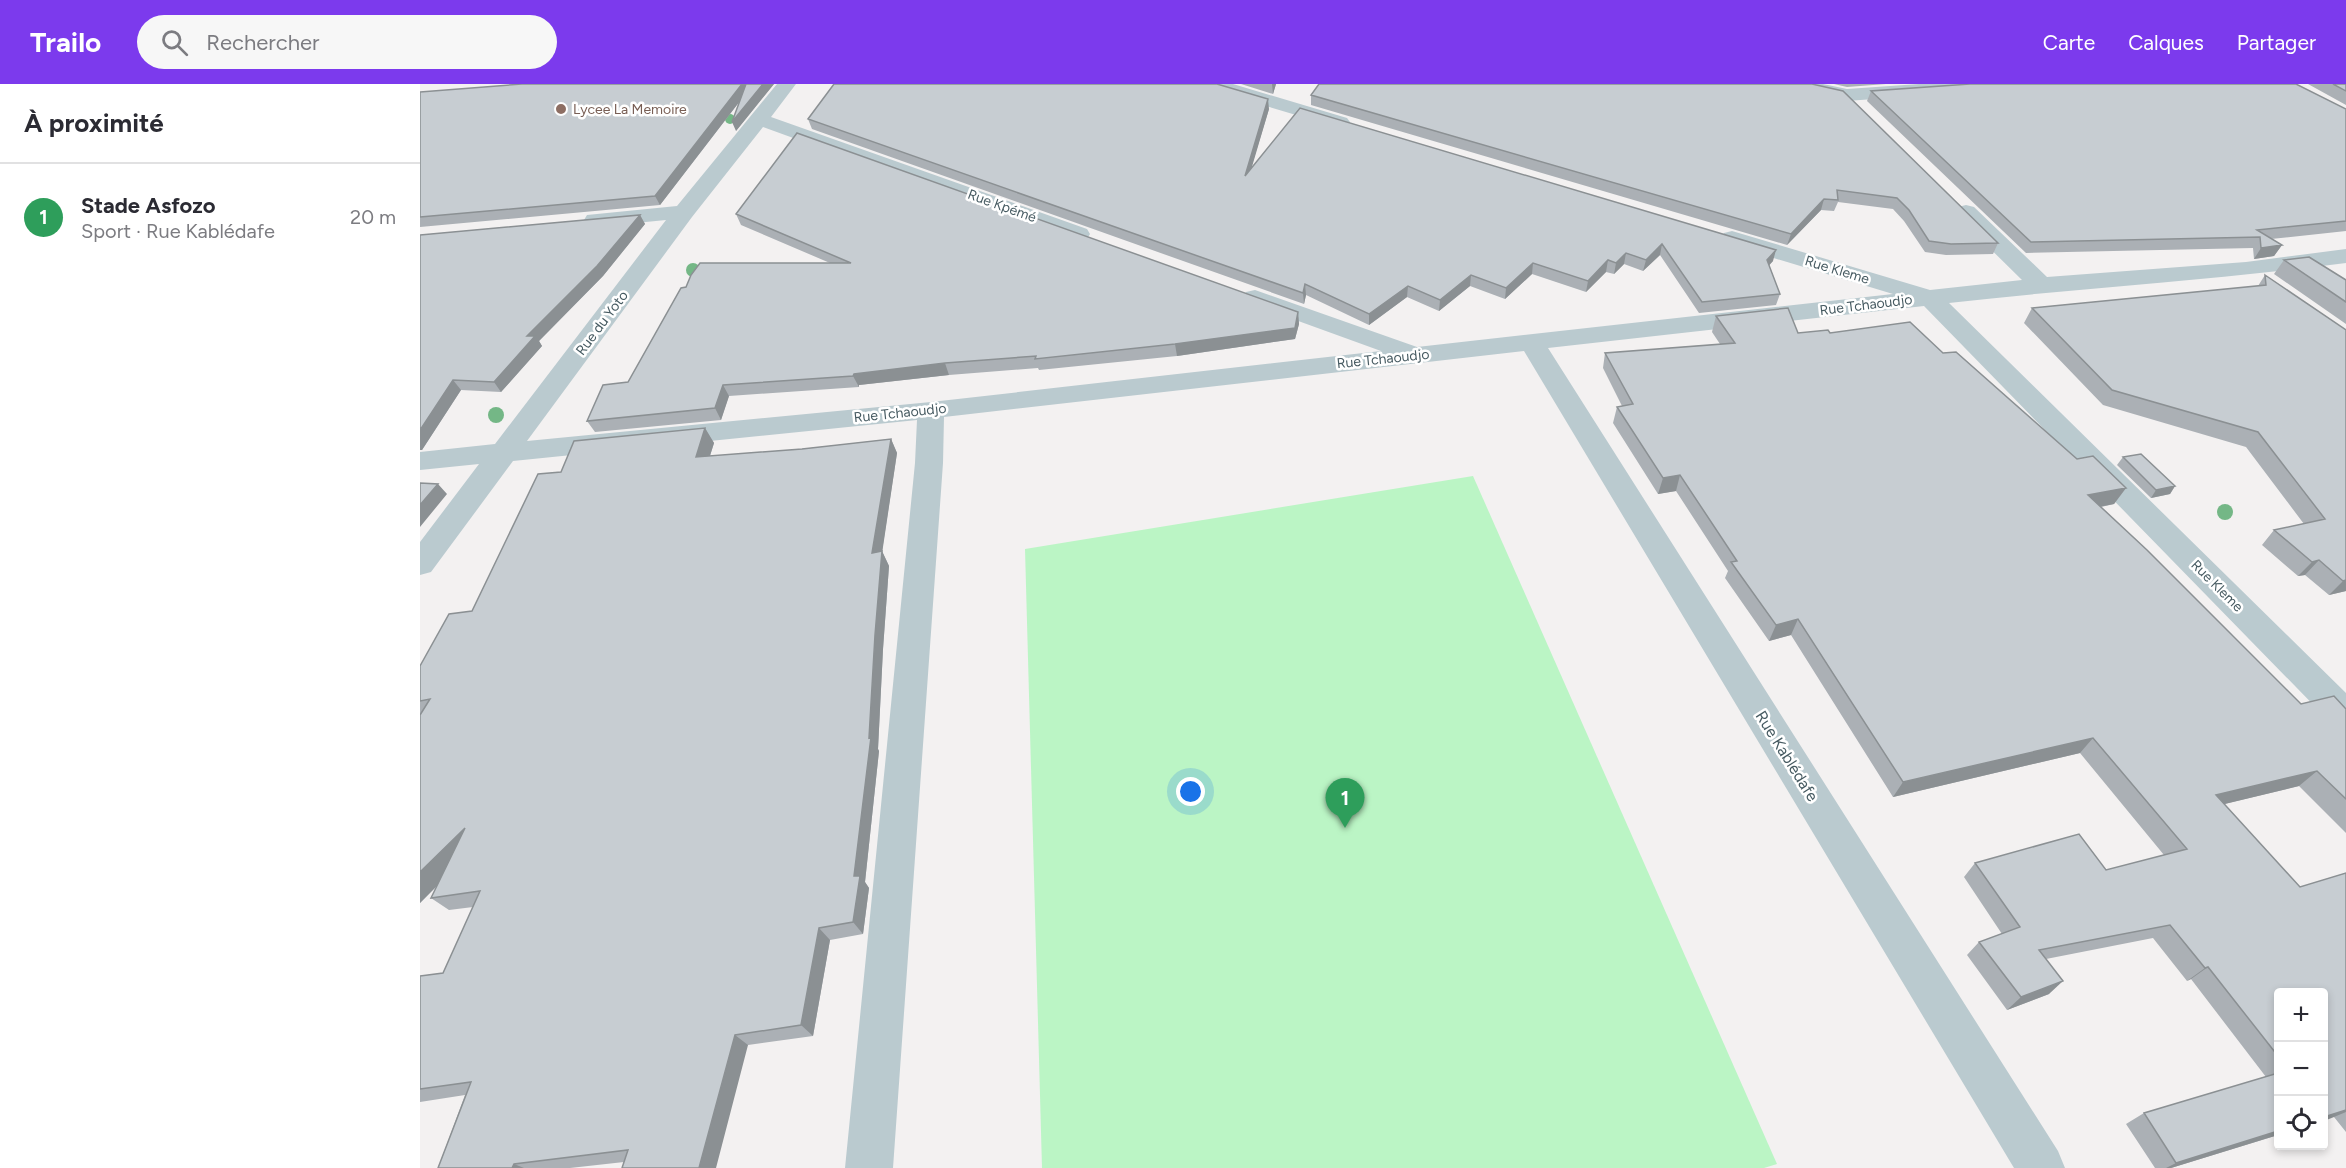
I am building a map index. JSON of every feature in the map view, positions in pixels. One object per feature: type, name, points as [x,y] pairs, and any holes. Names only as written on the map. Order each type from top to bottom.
[{"type":"street","name":"Rue du Yoto","points":[[420,564],[684,212],[787,84]]},
{"type":"street","points":[[1213,84],[1361,128]]},
{"type":"street","points":[[1798,84],[1847,95],[1994,84]]},
{"type":"street","points":[[1847,95],[1864,112]]},
{"type":"street","name":"Rue Kpémé","points":[[759,119],[1103,243]]},
{"type":"street","points":[[1948,194],[2041,285]]},
{"type":"street","points":[[569,222],[684,212]]},
{"type":"street","name":"Rue Kleme","points":[[1714,233],[1930,298],[2346,715]]},
{"type":"street","name":"Rue Tchaoudjo","points":[[420,461],[931,410],[2041,285],[2246,269],[2346,256]]},
{"type":"street","points":[[2246,269],[2273,288]]},
{"type":"street","points":[[1237,291],[1414,355]]},
{"type":"street","name":"Rue Kablédafe","points":[[1532,344],[2041,1168]]},
{"type":"street","points":[[869,1168],[929,463],[931,410]]},
{"type":"green space","points":[[1473,476],[1777,1164],[1764,1168],[1042,1168],[1025,549]]},
{"type":"building","points":[[522,84],[742,84],[655,196],[420,217],[420,92]]},
{"type":"building","points":[[746,84],[763,84],[732,122]]},
{"type":"building","points":[[834,84],[1217,84],[1268,99],[1245,176],[1300,108],[1776,250],[1767,260],[1780,294],[1702,302],[1662,244],[1646,260],[1626,253],[1616,263],[1608,260],[1588,281],[1533,263],[1506,288],[1471,275],[1440,300],[1408,286],[1369,314],[1305,284],[1303,293],[808,119]]},
{"type":"building","points":[[1319,84],[1812,84],[1843,91],[1998,243],[1951,244],[1929,241],[1909,210],[1897,198],[1837,190],[1838,200],[1824,199],[1791,234],[1311,95]]},
{"type":"building","points":[[1970,84],[2296,84],[2346,109],[2346,221],[2257,230],[2282,245],[2261,248],[2260,237],[2031,242],[1871,91]]},
{"type":"building","points":[[2333,84],[2346,84],[2346,91]]},
{"type":"building","points":[[797,133],[1298,312],[1295,328],[1035,359],[1036,356],[945,363],[854,374],[853,376],[723,385],[715,408],[587,421],[603,385],[628,382],[681,288],[686,287],[700,263],[851,263],[736,214]]},
{"type":"building","points":[[640,215],[597,266],[527,336],[535,336],[494,382],[453,380],[420,430],[420,235]]},
{"type":"building","points":[[2309,257],[2346,280],[2346,302],[2284,260]]},
{"type":"building","points":[[2265,275],[2346,330],[2346,580],[2343,581],[2319,560],[2312,562],[2274,530],[2325,519],[2258,432],[2112,390],[2032,308],[2266,285]]},
{"type":"building","points":[[1788,308],[1798,333],[1828,330],[1830,333],[1910,322],[1943,353],[1956,352],[2077,459],[2093,456],[2126,488],[2088,495],[2147,550],[2301,704],[2334,696],[2346,709],[2346,799],[2317,771],[2216,795],[2300,887],[2346,873],[2346,1110],[2328,1116],[2328,988],[2274,988],[2274,1051],[2208,967],[2205,968],[2170,925],[2039,950],[2063,981],[2021,997],[1979,942],[2020,927],[1975,863],[2079,834],[2106,870],[2187,849],[2093,738],[1903,782],[1798,619],[1776,625],[1731,562],[1737,561],[1680,475],[1663,478],[1617,407],[1633,404],[1605,353],[1735,343],[1716,316]]},
{"type":"building","points":[[705,428],[696,457],[891,439],[872,553],[882,551],[869,738],[871,737],[854,876],[860,876],[853,922],[819,928],[801,1025],[735,1035],[699,1168],[622,1168],[628,1150],[514,1164],[512,1168],[438,1168],[471,1082],[420,1089],[420,976],[443,973],[480,891],[431,898],[465,828],[420,872],[420,715],[430,699],[420,701],[420,666],[449,614],[472,611],[538,474],[561,472],[574,441]]},
{"type":"building","points":[[2141,454],[2175,486],[2156,490],[2123,457]]},
{"type":"building","points":[[420,483],[438,484],[420,505]]},
{"type":"building","points":[[2274,1074],[2274,1132],[2176,1163],[2144,1113]]},
{"type":"place","name":"Lycee La Memoire","points":[[561,109]]},
{"type":"place","name":"Stade Asfozo","points":[[1345,828]]}]
